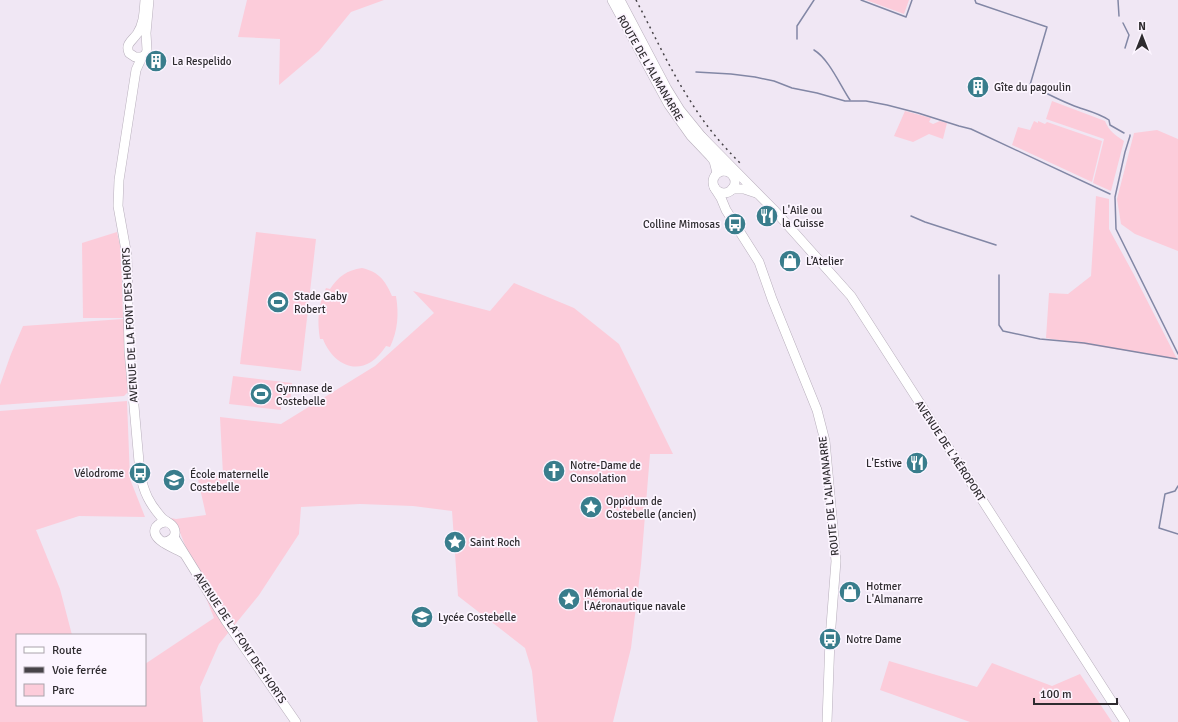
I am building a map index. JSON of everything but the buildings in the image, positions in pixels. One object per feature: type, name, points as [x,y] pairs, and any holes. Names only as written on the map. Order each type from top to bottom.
[{"type":"main road","points":[[145,0],[142,24],[137,34],[129,43],[128,47],[128,51],[131,55],[138,58],[146,54],[147,50],[146,33],[149,0]]},
{"type":"main road","name":"ROUTE DE L'ALMANARRE","points":[[612,0],[669,105],[692,136],[714,161],[721,172]]},
{"type":"main road","name":"ROUTE DE L'ALMANARRE","points":[[620,0],[667,89],[680,110],[717,155],[721,172]]},
{"type":"main road","points":[[133,39],[140,38],[146,43]]},
{"type":"main road","name":"AVENUE DE LA FONT DES HORTS","points":[[131,55],[136,70]]},
{"type":"main road","name":"AVENUE DE LA FONT DES HORTS","points":[[142,56],[136,70],[119,180],[118,206],[127,256],[130,350],[139,463],[148,501],[163,520],[168,522]]},
{"type":"main road","name":"AVENUE DE L'AÉROPORT","points":[[702,137],[775,211],[850,296],[1125,722]]},
{"type":"main road","points":[[721,172],[732,174],[735,178],[735,184],[731,190],[726,193],[719,192],[714,187],[713,178],[721,172]]},
{"type":"main road","name":"AVENUE DE L'AÉROPORT","points":[[735,178],[754,191]]},
{"type":"main road","name":"ROUTE DE L'ALMANARRE","points":[[714,187],[730,217],[759,262],[772,299],[817,410],[825,441],[836,561],[830,639],[827,722]]},
{"type":"main road","points":[[731,190],[754,191]]},
{"type":"main road","name":"ROUTE DE L'ALMANARRE","points":[[730,217],[728,202],[731,190]]},
{"type":"main road","name":"AVENUE DE LA FONT DES HORTS","points":[[153,507],[157,519],[157,526]]},
{"type":"main road","points":[[168,522],[172,524],[174,528],[174,537],[169,541],[163,542],[158,539],[155,534],[157,526],[161,523],[168,522]]},
{"type":"main road","name":"AVENUE DE LA FONT DES HORTS","points":[[174,537],[226,621],[296,722]]},
{"type":"main road","name":"AVENUE DE LA FONT DES HORTS","points":[[163,542],[184,554]]},
{"type":"green space","points":[[247,0],[384,0],[351,12],[319,51],[279,85],[280,39],[238,37]]},
{"type":"green space","points":[[866,0],[909,0],[904,14]]},
{"type":"green space","points":[[1052,101],[1105,121],[1108,128],[1124,141],[1111,191],[1093,183],[1104,139],[1046,119]]},
{"type":"green space","points":[[905,111],[931,118],[929,122],[933,124],[940,121],[947,123],[943,139],[929,134],[913,142],[894,136]]},
{"type":"green space","points":[[1034,121],[1045,124],[1047,122],[1102,141],[1092,182],[1012,145],[1018,127],[1030,130]]},
{"type":"green space","points":[[1157,130],[1178,139],[1178,251],[1135,234],[1121,224],[1117,199],[1134,133]]},
{"type":"green space","points":[[1096,196],[1109,199],[1109,229],[1177,359],[1046,338],[1049,293],[1068,294],[1091,276]]},
{"type":"green space","points":[[117,232],[121,250],[123,318],[83,318],[82,243]]},
{"type":"green space","name":"Stade Gaby Robert","points":[[256,232],[316,239],[301,371],[240,364]]},
{"type":"green space","points":[[362,268],[377,274],[387,285],[392,296],[396,296],[397,322],[395,334],[390,347],[386,346],[371,362],[363,366],[356,367],[348,365],[336,358],[330,352],[323,339],[320,339],[319,313],[321,301],[326,288],[330,289],[336,281],[347,272]]},
{"type":"green space","points":[[514,283],[574,308],[619,344],[673,454],[650,454],[641,565],[631,648],[613,722],[538,722],[532,671],[525,648],[458,596],[452,511],[413,506],[360,504],[301,507],[299,534],[259,595],[219,644],[200,687],[203,722],[0,722],[0,411],[127,401],[130,479],[145,517],[79,516],[36,530],[60,589],[72,634],[16,634],[16,706],[146,706],[146,663],[214,618],[179,530],[171,518],[176,519],[206,515],[197,475],[223,475],[220,417],[281,424],[375,366],[434,313],[413,291],[490,311]]},
{"type":"green space","points":[[123,319],[125,322],[125,352],[128,392],[124,396],[0,405],[0,385],[23,326]]},
{"type":"green space","name":"Gymnase de Costebelle","points":[[233,376],[292,383],[290,405],[281,404],[281,410],[229,404]]},
{"type":"green space","points":[[889,661],[977,687],[992,663],[1052,686],[1080,674],[1112,722],[970,722],[880,690]]},
{"type":"waterway","points":[[797,39],[797,26],[814,0]]},
{"type":"waterway","points":[[861,0],[906,17],[912,0]]},
{"type":"waterway","points":[[975,0],[976,3],[1047,27],[1030,85],[1066,103],[1104,117],[1109,120],[1110,125],[1124,133]]},
{"type":"waterway","points":[[1118,0],[1119,16]]},
{"type":"waterway","points":[[1123,23],[1129,35],[1125,48]]},
{"type":"waterway","points":[[814,50],[825,60],[850,100]]},
{"type":"waterway","points":[[696,72],[755,77],[845,101],[866,101],[918,113],[971,129],[1110,194]]},
{"type":"waterway","points":[[1130,135],[1115,197],[1116,229],[1178,354]]},
{"type":"waterway","points":[[911,216],[996,245]]},
{"type":"waterway","points":[[999,275],[999,325],[1003,331],[1040,339],[1084,343],[1177,359]]},
{"type":"waterway","points":[[1178,486],[1175,491],[1165,494],[1159,528],[1178,534]]},
{"type":"railway","points":[[636,0],[683,90],[702,119],[727,150],[741,164]]},
{"type":"place","name":"La Respelido","points":[[156,61]]},
{"type":"place","name":"Gîte du pagoulin","points":[[978,87]]},
{"type":"place","name":"L'Aile ou la Cuisse","points":[[767,216]]},
{"type":"place","name":"Colline Mimosas","points":[[735,224]]},
{"type":"place","name":"L’Atelier","points":[[790,261]]},
{"type":"place","name":"Stade Gaby Robert","points":[[278,302]]},
{"type":"place","name":"Gymnase de Costebelle","points":[[261,394]]},
{"type":"place","name":"L'Estive","points":[[917,463]]},
{"type":"place","name":"Notre-Dame de Consolation","points":[[554,471]]},
{"type":"place","name":"Vélodrome","points":[[140,473]]},
{"type":"place","name":"École maternelle Costebelle","points":[[174,480]]},
{"type":"place","name":"Oppidum de Costebelle (ancien)","points":[[591,507]]},
{"type":"place","name":"Saint Roch","points":[[455,542]]},
{"type":"place","name":"Hotmer L'Almanarre","points":[[850,592]]},
{"type":"place","name":"Mémorial de l'Aéronautique navale","points":[[569,599]]},
{"type":"place","name":"Lycée Costebelle","points":[[422,617]]},
{"type":"place","name":"Notre Dame","points":[[830,639]]}]
